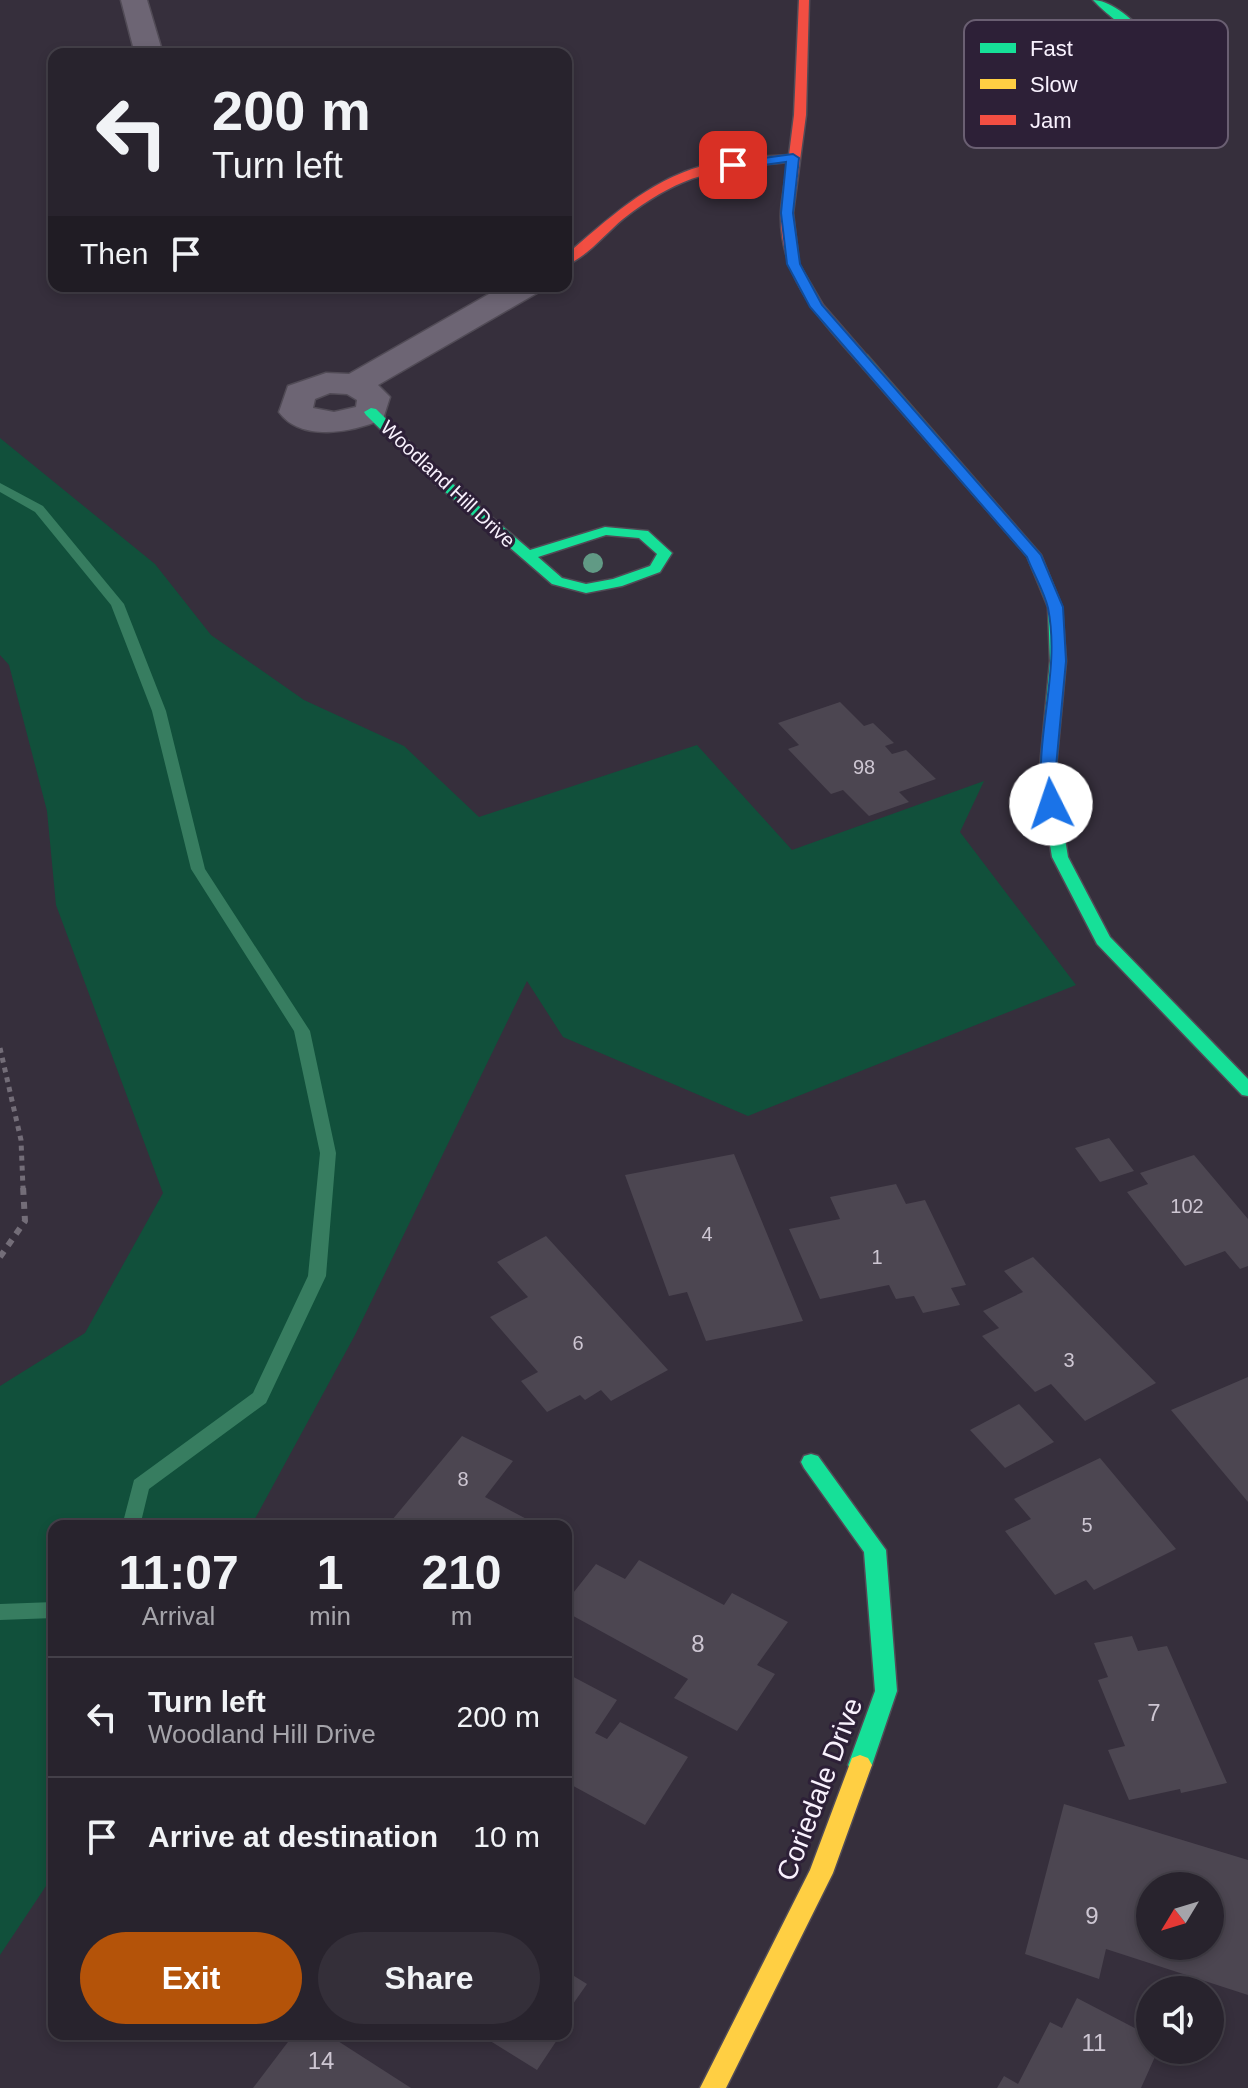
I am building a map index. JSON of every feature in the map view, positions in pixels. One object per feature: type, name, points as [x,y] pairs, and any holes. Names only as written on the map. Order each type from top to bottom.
[{"type":"street","points":[[134,0],[147,48]]},
{"type":"street","points":[[804,0],[800,115],[787,213],[793,264],[817,307],[1034,555],[1055,607],[1058,661],[1047,778],[1060,857],[1103,940],[1248,1090]]},
{"type":"street","points":[[1098,0],[1122,20]]},
{"type":"street","points":[[572,256],[623,214],[660,190],[704,169],[793,158]]},
{"type":"street","name":"Woodland Hill Drive","points":[[517,292],[363,398],[441,481],[526,556],[557,581],[586,589],[617,583],[655,569],[665,553],[643,534],[605,531],[526,556]]},
{"type":"street","name":"Coriedale Drive","points":[[713,2088],[821,1873],[886,1691],[875,1550],[811,1462]]},
{"type":"path","points":[[0,1048],[21,1140],[25,1221],[0,1257]]},
{"type":"green space","points":[[0,438],[155,564],[211,635],[304,700],[404,746],[479,817],[697,745],[792,850],[984,781],[960,832],[1076,985],[748,1116],[563,1037],[527,981],[355,1335],[254,1520],[48,1520],[48,1883],[0,1955],[0,1386],[85,1333],[163,1193],[56,905],[47,811],[9,665],[0,655]]},
{"type":"building","points":[[840,702],[864,726],[873,723],[894,743],[885,746],[892,754],[906,750],[936,779],[899,792],[909,802],[869,816],[843,790],[831,794],[788,749],[799,745],[778,723]]},
{"type":"building","points":[[1109,1138],[1134,1171],[1100,1182],[1075,1148]]},
{"type":"building","points":[[734,1154],[803,1321],[706,1341],[687,1292],[669,1296],[625,1175]]},
{"type":"building","points":[[1194,1155],[1248,1219],[1248,1266],[1240,1269],[1225,1251],[1185,1266],[1127,1192],[1148,1184],[1140,1173]]},
{"type":"building","points":[[896,1184],[906,1204],[925,1200],[966,1285],[951,1288],[960,1305],[923,1313],[914,1296],[896,1299],[889,1285],[820,1299],[789,1229],[840,1219],[830,1197]]},
{"type":"building","points":[[546,1236],[668,1370],[611,1401],[601,1390],[585,1400],[580,1395],[547,1412],[521,1381],[538,1372],[490,1317],[528,1297],[497,1262]]},
{"type":"building","points":[[1033,1257],[1156,1383],[1085,1421],[1051,1384],[1035,1392],[982,1336],[999,1328],[983,1311],[1023,1292],[1004,1271]]},
{"type":"building","points":[[1248,1377],[1248,1502],[1171,1410]]},
{"type":"building","points":[[1019,1404],[1054,1442],[1005,1468],[970,1430]]},
{"type":"building","points":[[462,1436],[513,1461],[485,1497],[529,1520],[392,1520]]},
{"type":"building","points":[[1100,1458],[1176,1549],[1094,1590],[1086,1580],[1055,1595],[1005,1531],[1031,1519],[1014,1499]]},
{"type":"building","points":[[639,1560],[724,1605],[732,1593],[788,1622],[757,1665],[775,1674],[737,1731],[674,1698],[688,1679],[572,1615],[572,1594],[596,1564],[625,1579]]},
{"type":"building","points":[[1132,1636],[1138,1651],[1167,1646],[1227,1783],[1129,1800],[1108,1750],[1125,1746],[1098,1680],[1108,1677],[1094,1643]]},
{"type":"building","points":[[572,1676],[617,1700],[595,1733],[607,1739],[620,1722],[688,1757],[645,1825],[572,1785]]},
{"type":"building","points":[[1064,1804],[1248,1860],[1248,1995],[1224,1987],[1224,1976],[1189,1976],[1140,1960],[1224,1960],[1224,1872],[1136,1872],[1136,1959],[1106,1949],[1099,1979],[1025,1954]]},
{"type":"building","points":[[572,1975],[587,1984],[572,2005]]},
{"type":"building","points":[[1077,1998],[1136,2029],[1136,2064],[1152,2064],[1141,2088],[997,2088],[1004,2076],[1018,2084],[1050,2022],[1062,2028]]},
{"type":"building","points":[[289,2040],[336,2040],[411,2088],[253,2088]]},
{"type":"building","points":[[489,2040],[557,2040],[537,2070]]},
{"type":"waterway","points":[[0,487],[39,509],[117,604],[159,711],[198,869],[302,1031],[328,1153],[317,1276],[260,1398],[141,1485],[132,1520]]},
{"type":"waterway","points":[[0,1612],[48,1610]]},
{"type":"traffic: fast","points":[[1098,0],[1122,20]]},
{"type":"traffic: fast","points":[[862,358],[1034,555],[1055,607],[1058,661],[1047,778],[1060,857],[1103,940],[1248,1090]]},
{"type":"traffic: fast","points":[[371,412],[441,481],[557,581],[586,589],[617,583],[655,569],[665,553],[643,534],[605,531],[526,556]]},
{"type":"traffic: fast","points":[[811,1462],[875,1550],[886,1691],[860,1765]]},
{"type":"traffic: slow","points":[[713,2088],[821,1873],[860,1765]]},
{"type":"traffic: jam","points":[[804,0],[800,115],[787,213],[793,264],[817,307],[862,358]]},
{"type":"traffic: jam","points":[[572,256],[649,194],[686,175],[727,164],[793,158]]},
{"type":"route","points":[[733,165],[793,158],[787,213],[793,264],[817,307],[1034,555],[1055,607],[1058,661],[1047,778],[1051,804]]}]
